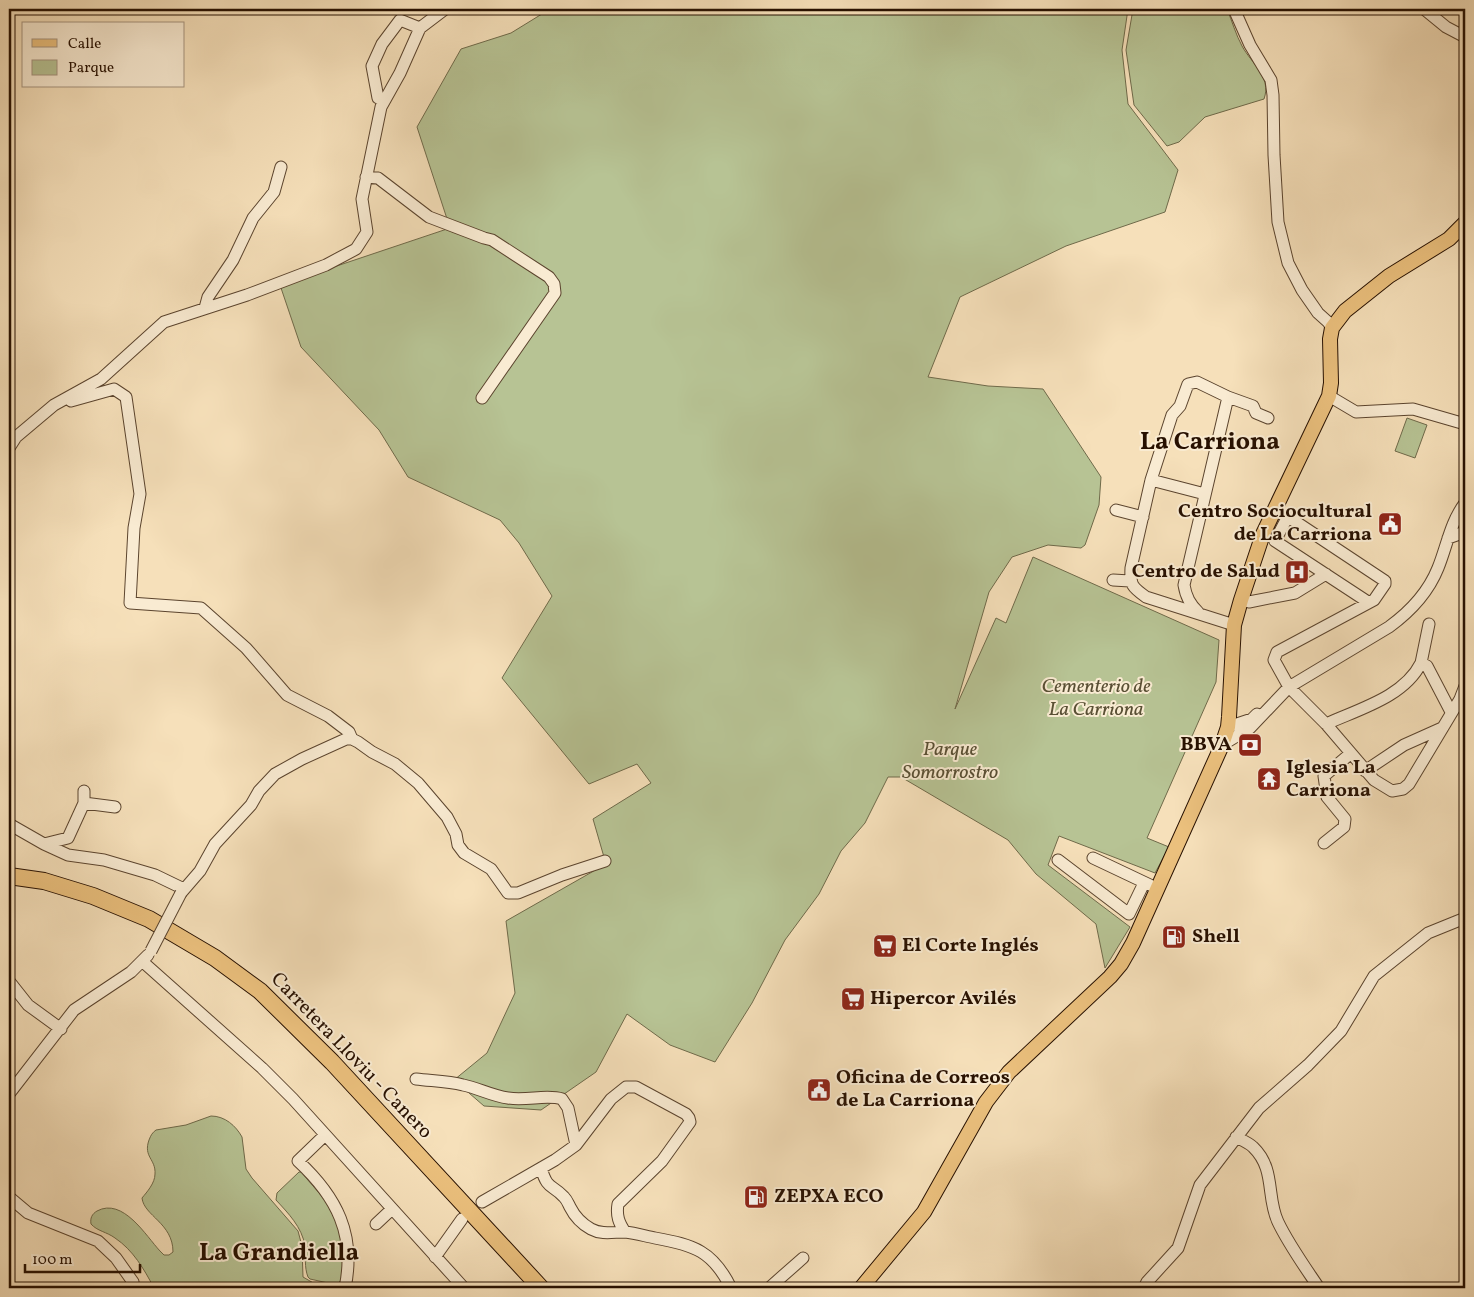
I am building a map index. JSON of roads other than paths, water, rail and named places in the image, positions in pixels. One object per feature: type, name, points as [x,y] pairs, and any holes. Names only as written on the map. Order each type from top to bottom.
[{"type":"highway","name":"Carretera Lloviu - Canero","points":[[9,876],[44,881],[93,896],[149,918],[215,958],[253,985],[281,1010],[332,1062],[541,1288]]},
{"type":"highway","points":[[489,1233],[532,1288]]},
{"type":"main road","points":[[861,1288],[924,1212],[986,1102],[1008,1072],[1094,994],[1121,964],[1132,943],[1151,886],[1222,744],[1228,727],[1234,625],[1241,600],[1329,396],[1331,383],[1330,339],[1332,328],[1345,311],[1388,276],[1449,239],[1465,223]]},
{"type":"street","points":[[9,448],[16,437],[54,405],[101,379],[164,322],[326,265],[356,248],[367,232],[362,199],[381,107],[400,73],[420,28],[445,9]]},
{"type":"street","points":[[1234,9],[1250,45],[1271,80],[1278,222],[1288,263],[1302,290],[1318,313],[1332,328]]},
{"type":"street","points":[[1424,9],[1446,26],[1465,37]]},
{"type":"street","points":[[378,98],[372,66],[382,44],[400,20],[420,28]]},
{"type":"street","points":[[205,308],[208,297],[232,260],[253,218],[274,192],[281,167]]},
{"type":"street","points":[[366,177],[378,178],[429,216],[492,240],[549,277],[554,284],[555,293],[482,398]]},
{"type":"street","points":[[1234,625],[1146,596],[1135,589],[1130,581],[1131,568],[1151,480],[1172,415],[1180,406],[1188,384],[1197,382],[1228,397],[1253,406],[1256,413],[1268,418]]},
{"type":"street","points":[[54,405],[114,389],[126,397],[140,494],[134,528],[130,603],[201,608],[246,648],[288,695],[328,716],[349,732],[352,739]]},
{"type":"street","points":[[1329,396],[1356,412],[1413,409],[1465,424]]},
{"type":"street","points":[[1200,613],[1191,605],[1184,585],[1228,397]]},
{"type":"street","points":[[1151,480],[1205,494]]},
{"type":"street","points":[[1228,727],[1252,719],[1289,687],[1389,627],[1403,616],[1427,591],[1439,567],[1453,525],[1465,504]]},
{"type":"street","points":[[1116,510],[1143,517]]},
{"type":"street","points":[[1368,602],[1269,538],[1290,518],[1385,581],[1385,584],[1374,600],[1277,652],[1274,660],[1289,687],[1326,724],[1374,780],[1392,792],[1403,789],[1409,784],[1460,699],[1465,686]]},
{"type":"street","points":[[1448,538],[1465,532]]},
{"type":"street","points":[[1241,600],[1249,602],[1295,592],[1326,574]]},
{"type":"street","points":[[1113,580],[1130,581]]},
{"type":"street","points":[[1326,724],[1398,691],[1416,673],[1421,663],[1429,624]]},
{"type":"street","points":[[1421,663],[1427,666],[1451,712]]},
{"type":"street","points":[[1222,744],[1250,728],[1280,695]]},
{"type":"street","points":[[1365,771],[1404,745],[1442,728]]},
{"type":"street","points":[[9,1094],[74,1010],[143,962],[151,951],[182,891],[200,871],[215,844],[275,774],[326,747],[346,739],[352,739],[396,764],[418,784],[447,817],[456,834],[458,845],[464,853],[491,868],[508,893],[518,893],[562,875],[606,861]]},
{"type":"street","points":[[1324,843],[1344,827],[1345,819],[1327,797],[1324,776],[1350,754]]},
{"type":"street","points":[[44,844],[68,838],[84,797],[115,807]]},
{"type":"street","points":[[9,824],[68,855],[104,860],[155,875],[182,891]]},
{"type":"street","points":[[1058,860],[1129,914],[1151,886],[1093,858]]},
{"type":"street","points":[[1144,1288],[1147,1282],[1178,1248],[1200,1185],[1259,1108],[1308,1065],[1341,1031],[1374,976],[1428,933],[1465,918]]},
{"type":"street","points":[[143,962],[262,1068],[293,1099],[459,1286]]},
{"type":"street","points":[[9,981],[28,1005],[61,1029]]},
{"type":"street","points":[[416,1079],[465,1085],[484,1093],[505,1098],[522,1100],[553,1096],[562,1099],[568,1108],[576,1145]]},
{"type":"street","points":[[482,1202],[541,1168],[576,1145],[611,1099],[626,1087],[636,1087],[686,1114],[690,1122],[662,1161],[618,1204],[616,1213],[625,1232]]},
{"type":"street","points":[[324,1135],[298,1161],[326,1189],[343,1224],[347,1240],[349,1265],[345,1288]]},
{"type":"street","points":[[1236,1137],[1252,1146],[1265,1162],[1278,1221],[1319,1288]]},
{"type":"street","points":[[541,1168],[549,1187],[566,1198],[577,1218],[591,1229],[607,1234],[625,1232],[689,1245],[710,1258],[720,1267],[731,1288]]},
{"type":"street","points":[[9,1197],[28,1213],[98,1241],[116,1258],[134,1288]]},
{"type":"street","points":[[376,1224],[392,1209]]},
{"type":"street","points":[[435,1257],[462,1219]]},
{"type":"street","points":[[769,1288],[803,1258]]},
{"type":"place","name":"Centro Sociocultural de La Carriona","points":[[1390,524]]},
{"type":"place","name":"Centro de Salud","points":[[1297,572]]},
{"type":"place","name":"BBVA","points":[[1250,745]]},
{"type":"place","name":"Iglesia La Carriona","points":[[1269,779]]},
{"type":"place","name":"Shell","points":[[1174,937]]},
{"type":"place","name":"El Corte Inglés","points":[[885,946]]},
{"type":"place","name":"Hipercor Avilés","points":[[853,999]]},
{"type":"place","name":"Oficina de Correos de La Carriona","points":[[819,1090]]},
{"type":"place","name":"ZEPXA ECO","points":[[756,1197]]},
{"type":"district","name":"La Carriona","points":[[1210,442]]},
{"type":"district","name":"La Grandiella","points":[[279,1253]]},
{"type":"park label","name":"Cementerio de La Carriona","points":[[1096,698]]},
{"type":"park label","name":"Parque Somorrostro","points":[[950,762]]}]
